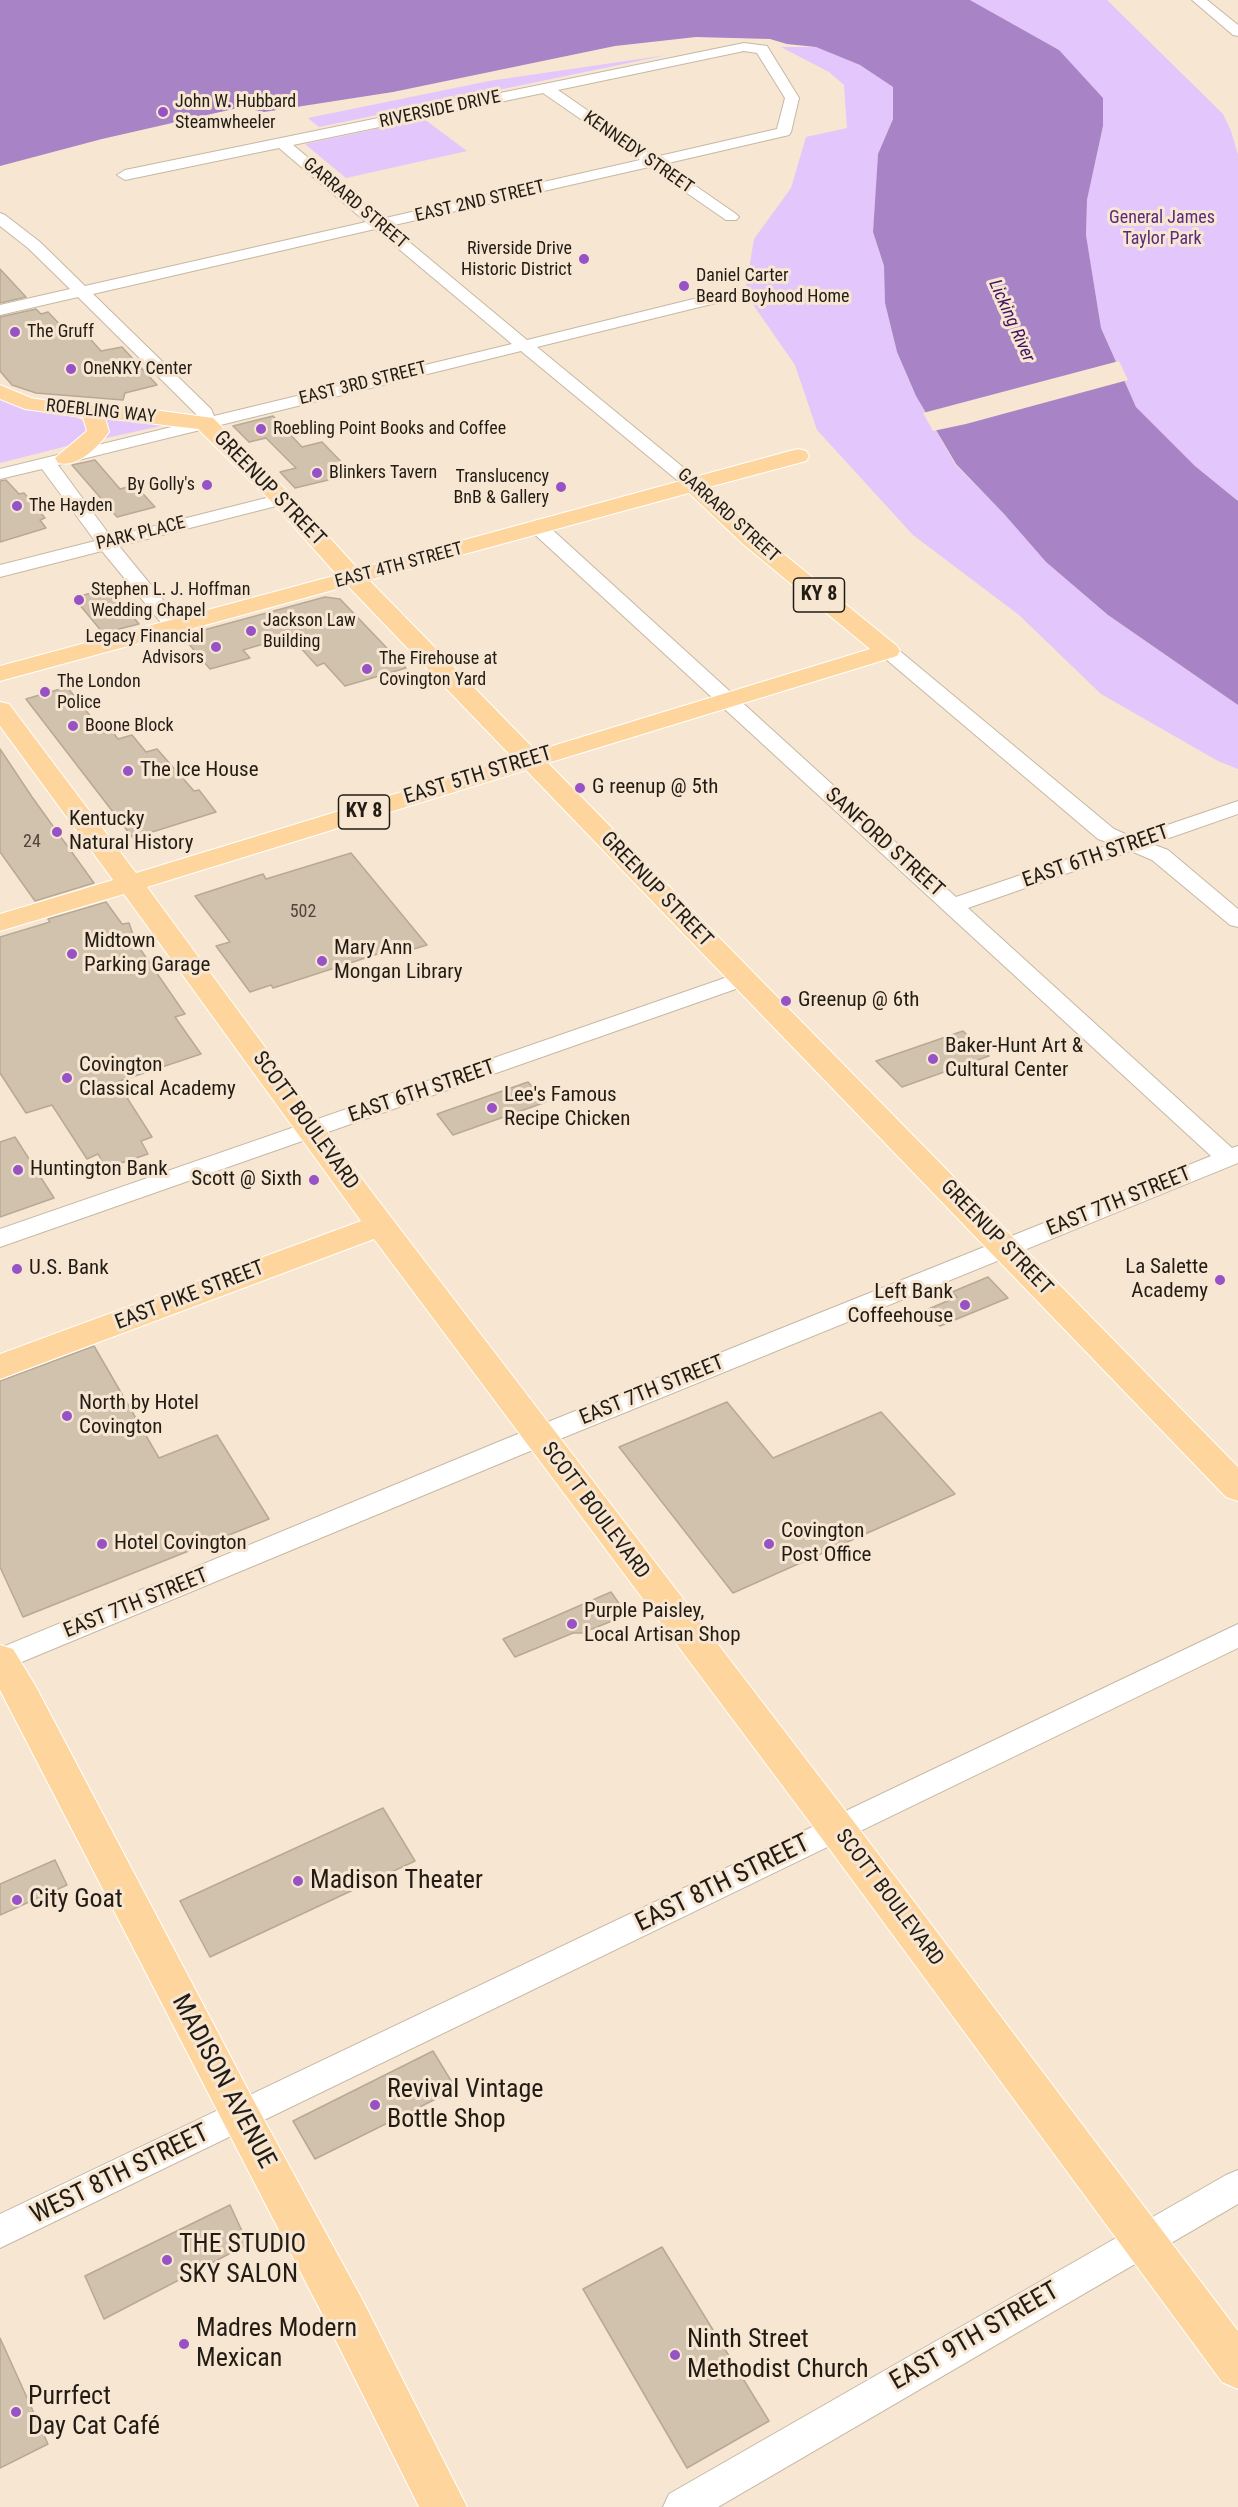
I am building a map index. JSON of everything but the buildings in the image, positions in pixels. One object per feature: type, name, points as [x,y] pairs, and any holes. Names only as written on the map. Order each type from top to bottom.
[{"type":"main road","name":"ROEBLING WAY","points":[[0,391],[25,402],[90,412],[132,413],[205,423]]},
{"type":"main road","points":[[56,460],[90,442],[98,432],[96,421],[90,412]]},
{"type":"main road","name":"GREENUP STREET","points":[[205,423],[282,499],[354,578],[742,980],[1238,1488]]},
{"type":"main road","name":"EAST 4TH STREET","points":[[0,674],[798,456]]},
{"type":"main road","name":"GARRARD STREET","points":[[695,486],[751,539],[888,651]]},
{"type":"main road","name":"EAST 5TH STREET","points":[[0,922],[888,651]]},
{"type":"main road","name":"SCOTT BOULEVARD","points":[[0,709],[131,883],[380,1225],[837,1829],[1238,2367]]},
{"type":"main road","name":"EAST PIKE STREET","points":[[0,1367],[380,1225]]},
{"type":"main road","name":"MADISON AVENUE","points":[[0,1660],[22,1695],[240,2116],[346,2314],[444,2507]]},
{"type":"street","points":[[1199,0],[1238,32]]},
{"type":"street","name":"RIVERSIDE DRIVE","points":[[125,175],[744,46],[762,49],[792,98],[784,132]]},
{"type":"street","name":"KENNEDY STREET","points":[[546,88],[731,217]]},
{"type":"street","name":"EAST 2ND STREET","points":[[0,310],[653,164],[784,132]]},
{"type":"street","name":"GARRARD STREET","points":[[282,143],[695,486]]},
{"type":"street","name":"GREENUP STREET","points":[[0,218],[34,245],[79,292],[205,413],[205,423]]},
{"type":"street","name":"EAST 3RD STREET","points":[[0,474],[726,296]]},
{"type":"street","points":[[56,460],[106,543],[175,627]]},
{"type":"street","name":"PARK PLACE","points":[[0,571],[282,499]]},
{"type":"street","name":"SANFORD STREET","points":[[539,528],[953,906],[1233,1156]]},
{"type":"street","name":"GARRARD STREET","points":[[888,651],[1106,834],[1160,855],[1238,920]]},
{"type":"street","name":"EAST 6TH STREET","points":[[953,906],[1238,807]]},
{"type":"street","name":"EAST 6TH STREET","points":[[0,1238],[742,980]]},
{"type":"street","name":"EAST 7TH STREET","points":[[0,1660],[539,1437],[1233,1156]]},
{"type":"street","name":"EAST 8TH STREET","points":[[240,2116],[1238,1635]]},
{"type":"street","name":"WEST 8TH STREET","points":[[0,2232],[240,2116]]},
{"type":"street","name":"EAST 9TH STREET","points":[[682,2507],[1238,2186]]},
{"type":"green space","name":"General James Taylor Park","points":[[970,0],[1107,0],[1223,114],[1238,155],[1238,501],[1195,466],[1136,407],[1101,328],[1086,235],[1087,200],[1103,126],[1059,50]]},
{"type":"green space","points":[[781,47],[816,47],[860,65],[893,87],[893,119],[878,154],[873,232],[884,266],[885,303],[897,352],[916,396],[955,464],[1005,515],[1046,562],[1108,615],[1238,705],[1238,769],[1218,761],[1101,694],[1019,615],[913,535],[817,430],[795,365],[745,293],[754,239],[791,188],[806,137],[847,128],[844,85],[829,72]]},
{"type":"green space","points":[[667,55],[319,127],[308,118],[489,81]]},
{"type":"green space","points":[[424,119],[467,151],[346,178],[305,144]]},
{"type":"green space","points":[[0,400],[20,407],[78,418],[85,422],[88,431],[77,443],[0,463]]},
{"type":"green space","points":[[104,416],[165,425],[106,438],[104,437]]},
{"type":"water","name":"Licking River","points":[[0,0],[970,0],[1059,50],[1103,98],[1103,126],[1087,200],[1086,235],[1101,328],[1136,407],[1195,466],[1238,501],[1238,705],[1108,615],[1046,562],[956,464],[916,396],[897,352],[885,303],[884,266],[873,232],[878,154],[893,119],[893,87],[860,65],[816,47],[787,44],[770,39],[696,37],[615,46],[393,92],[264,112],[242,107],[102,139],[0,166]]},
{"type":"pier","points":[[1119,361],[1128,380],[966,424],[933,431],[923,413]]},
{"type":"place","name":"John W. Hubbard Steamwheeler","points":[[163,112]]},
{"type":"place","name":"Riverside Drive Historic District","points":[[584,259]]},
{"type":"place","name":"Daniel Carter Beard Boyhood Home","points":[[684,286]]},
{"type":"place","name":"The Gruff","points":[[15,332]]},
{"type":"place","name":"OneNKY Center","points":[[71,369]]},
{"type":"place","name":"Roebling Point Books and Coffee","points":[[261,429]]},
{"type":"place","name":"Blinkers Tavern","points":[[317,473]]},
{"type":"place","name":"By Golly's","points":[[207,485]]},
{"type":"place","name":"Translucency BnB & Gallery","points":[[561,487]]},
{"type":"place","name":"The Hayden","points":[[17,506]]},
{"type":"place","name":"Stephen L. J. Hoffman Wedding Chapel","points":[[79,600]]},
{"type":"place","name":"Jackson Law Building","points":[[251,631]]},
{"type":"place","name":"Legacy Financial Advisors","points":[[216,647]]},
{"type":"place","name":"The Firehouse at Covington Yard","points":[[367,669]]},
{"type":"place","name":"The London Police","points":[[45,692]]},
{"type":"place","name":"Boone Block","points":[[73,726]]},
{"type":"place","name":"The Ice House","points":[[128,771]]},
{"type":"place","name":"G reenup @ 5th","points":[[580,788]]},
{"type":"place","name":"Kentucky Natural History","points":[[57,832]]},
{"type":"place","name":"Midtown Parking Garage","points":[[72,954]]},
{"type":"place","name":"Mary Ann Mongan Library","points":[[322,961]]},
{"type":"place","name":"Greenup @ 6th","points":[[786,1001]]},
{"type":"place","name":"Baker-Hunt Art & Cultural Center","points":[[933,1059]]},
{"type":"place","name":"Covington Classical Academy","points":[[67,1078]]},
{"type":"place","name":"Lee's Famous Recipe Chicken","points":[[492,1108]]},
{"type":"place","name":"Huntington Bank","points":[[18,1170]]},
{"type":"place","name":"Scott @ Sixth","points":[[314,1180]]},
{"type":"place","name":"U.S. Bank","points":[[17,1269]]},
{"type":"place","name":"La Salette Academy","points":[[1220,1280]]},
{"type":"place","name":"Left Bank Coffeehouse","points":[[965,1305]]},
{"type":"place","name":"North by Hotel Covington","points":[[67,1416]]},
{"type":"place","name":"Hotel Covington","points":[[102,1544]]},
{"type":"place","name":"Covington Post Office","points":[[769,1544]]},
{"type":"place","name":"Purple Paisley, Local Artisan Shop","points":[[572,1624]]},
{"type":"place","name":"Madison Theater","points":[[298,1881]]},
{"type":"place","name":"City Goat","points":[[17,1900]]},
{"type":"place","name":"Revival Vintage Bottle Shop","points":[[375,2105]]},
{"type":"place","name":"THE STUDIO SKY SALON","points":[[167,2260]]},
{"type":"place","name":"Madres Modern Mexican","points":[[184,2344]]},
{"type":"place","name":"Ninth Street Methodist Church","points":[[675,2355]]},
{"type":"place","name":"Purrfect Day Cat Café","points":[[16,2412]]}]
